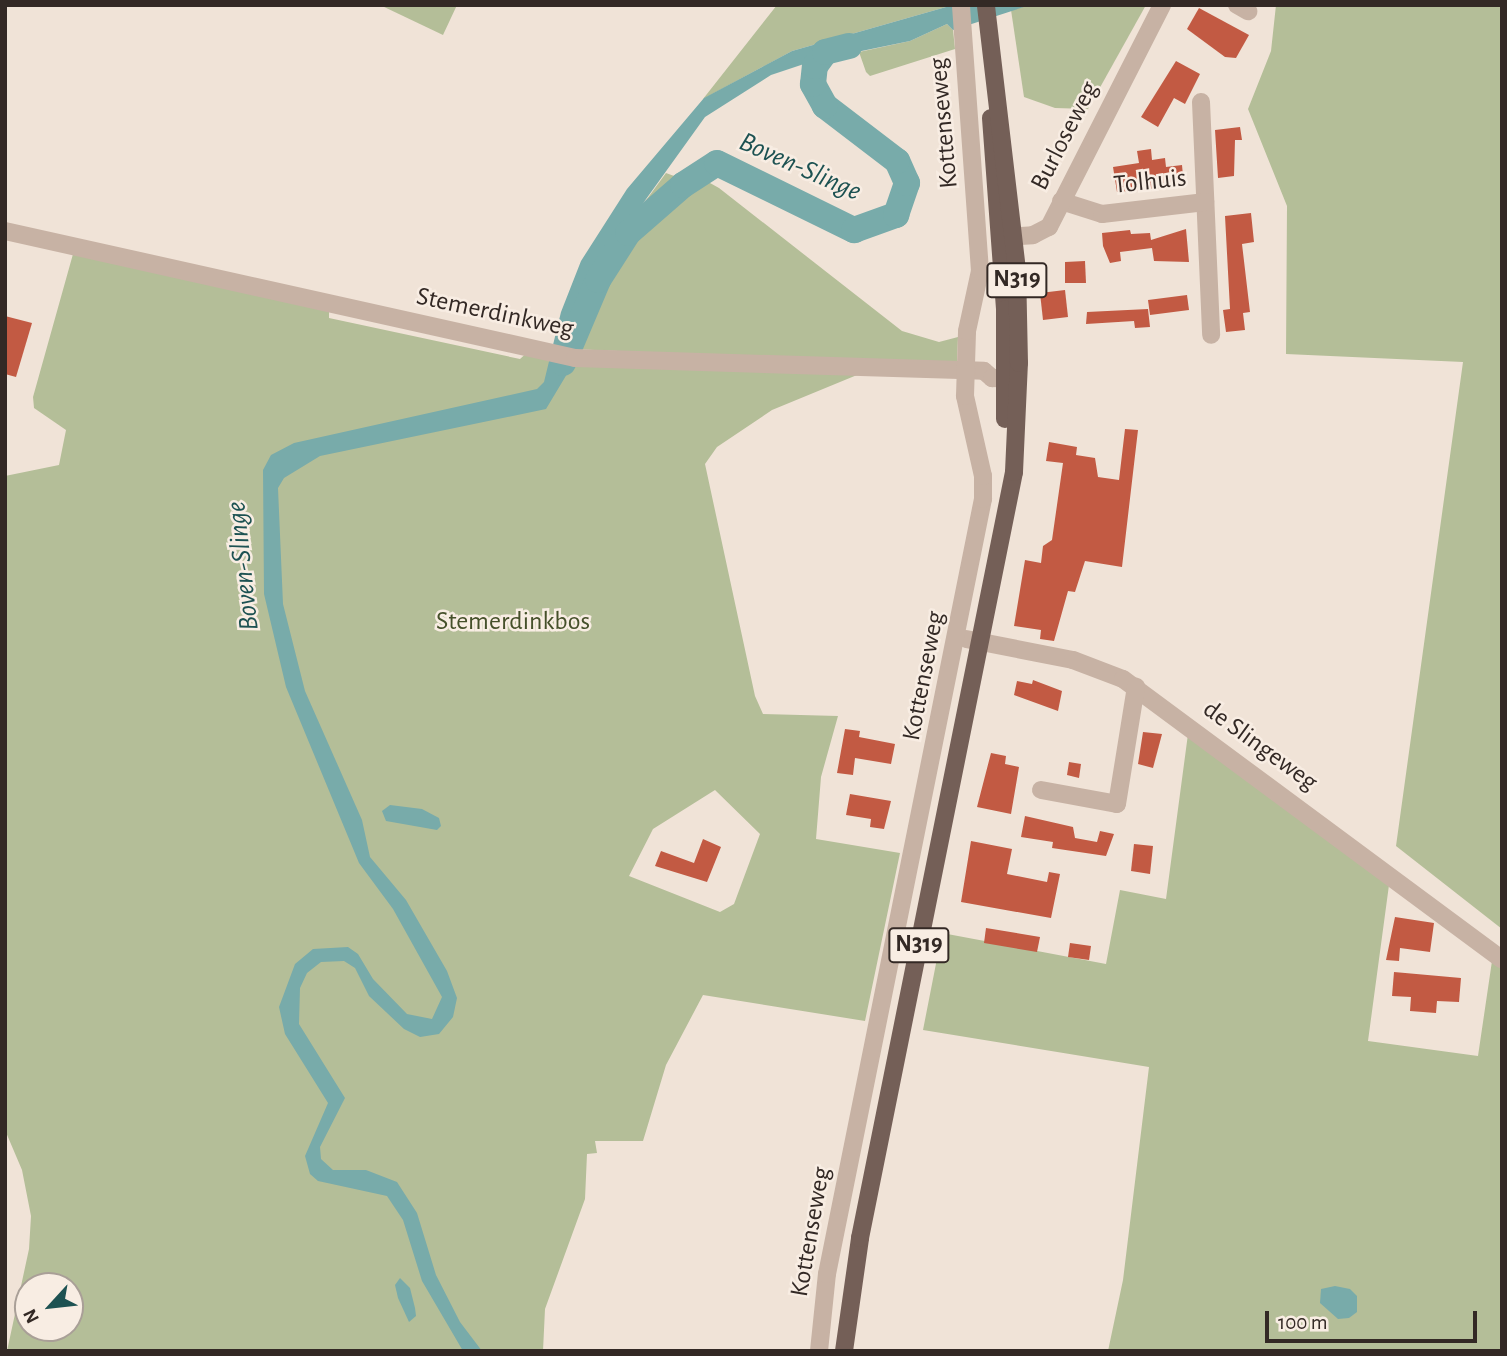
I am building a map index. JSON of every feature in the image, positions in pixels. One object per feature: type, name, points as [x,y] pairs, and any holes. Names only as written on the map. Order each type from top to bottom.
[{"type":"main road","name":"Kottenseweg","points":[[844,1351],[860,1238],[982,642],[1000,541],[1013,371],[1007,236],[987,13]]},
{"type":"street","name":"Kottenseweg","points":[[819,1351],[827,1274],[958,637],[983,499],[980,458],[967,417],[967,331],[980,271],[961,5]]},
{"type":"street","name":"Burloseweg","points":[[979,238],[1043,231],[1162,5]]},
{"type":"street","name":"Tolhuis","points":[[1201,102],[1211,335]]},
{"type":"street","name":"Tolhuis","points":[[1061,201],[1102,214],[1205,202]]},
{"type":"street","name":"Stemerdinkweg","points":[[5,232],[575,358],[984,371],[992,364],[1013,371]]},
{"type":"street","name":"de Slingeweg","points":[[958,637],[1098,667],[1136,687],[1502,958]]},
{"type":"street","points":[[1041,790],[1117,804],[1136,687]]},
{"type":"street","points":[[905,896],[928,901]]},
{"type":"green space","points":[[380,5],[457,5],[443,35]]},
{"type":"green space","points":[[777,5],[953,5],[792,51],[703,99]]},
{"type":"green space","points":[[1030,5],[1146,5],[1088,109],[1055,108],[1024,97],[1011,10]]},
{"type":"green space","points":[[1276,5],[1502,5],[1502,929],[1396,846],[1463,362],[1286,354],[1287,206],[1248,109],[1271,51]]},
{"type":"green space","points":[[947,24],[953,30],[955,49],[870,76],[866,72],[859,52],[910,41]]},
{"type":"green space","points":[[666,173],[693,183],[701,178],[719,188],[902,331],[939,342],[958,337],[957,361],[949,365],[571,349],[598,266]]},
{"type":"green space","name":"Stemerdinkbos","points":[[73,254],[329,310],[329,318],[520,359],[530,350],[568,362],[857,375],[772,410],[717,447],[705,464],[755,696],[763,714],[838,716],[821,777],[816,839],[900,853],[865,1021],[703,995],[666,1065],[643,1141],[595,1141],[597,1153],[587,1154],[585,1199],[545,1309],[543,1351],[7,1351],[14,1319],[14,1342],[84,1342],[84,1272],[24,1272],[31,1216],[22,1170],[5,1130],[5,476],[59,465],[66,430],[34,408],[33,397]],"holes":[[[715,790],[760,834],[734,904],[720,912],[629,876],[653,829]]]},
{"type":"green space","points":[[1188,734],[1389,885],[1368,1041],[1478,1056],[1492,961],[1502,968],[1502,1351],[1108,1351],[1123,1280],[1149,1067],[923,1030],[942,933],[1106,964],[1120,890],[1166,899]]},
{"type":"water","points":[[953,5],[1030,5],[953,30],[947,24],[910,41],[813,61],[771,75],[705,117],[598,266],[584,298],[567,374],[546,409],[320,456],[284,478],[278,488],[283,604],[305,691],[362,820],[370,857],[406,900],[447,971],[457,998],[453,1017],[439,1034],[420,1037],[404,1029],[369,996],[355,968],[344,961],[321,962],[307,973],[300,988],[299,1024],[345,1098],[320,1147],[321,1159],[333,1170],[366,1170],[397,1182],[417,1213],[436,1275],[460,1322],[482,1351],[463,1351],[422,1281],[403,1220],[387,1196],[318,1181],[310,1174],[305,1156],[328,1103],[285,1034],[279,1007],[295,964],[313,949],[348,947],[358,954],[373,979],[407,1014],[432,1019],[442,997],[393,909],[359,863],[286,687],[264,594],[263,470],[271,455],[294,443],[537,389],[544,382],[561,312],[581,261],[627,189],[704,98],[792,51]]},
{"type":"water","points":[[390,805],[422,809],[439,818],[441,826],[437,830],[386,821],[382,811]]},
{"type":"water","points":[[400,1278],[410,1288],[415,1308],[416,1316],[409,1322],[395,1285]]},
{"type":"water","points":[[1335,1286],[1350,1289],[1357,1296],[1357,1312],[1349,1318],[1338,1319],[1320,1303],[1321,1289]]},
{"type":"building","points":[[1199,8],[1249,35],[1236,58],[1225,57],[1187,29]]},
{"type":"building","points":[[1176,61],[1200,74],[1185,104],[1174,98],[1158,127],[1141,117]]},
{"type":"building","points":[[1240,127],[1242,140],[1235,140],[1234,176],[1218,178],[1215,130]]},
{"type":"building","points":[[1151,149],[1152,160],[1165,158],[1166,167],[1182,165],[1184,186],[1117,192],[1113,167],[1139,163],[1137,151]]},
{"type":"building","points":[[1251,213],[1254,242],[1242,244],[1250,312],[1243,313],[1245,330],[1226,332],[1223,310],[1230,309],[1225,216]]},
{"type":"building","points":[[1186,229],[1189,262],[1154,261],[1152,248],[1120,252],[1121,261],[1110,263],[1103,246],[1102,233],[1130,230],[1131,234],[1150,233],[1151,240]]},
{"type":"building","points":[[1085,261],[1086,283],[1065,283],[1065,262]]},
{"type":"building","points":[[1065,290],[1068,317],[1043,320],[1040,293]]},
{"type":"building","points":[[1187,295],[1189,310],[1150,315],[1148,300]]},
{"type":"building","points":[[1148,309],[1150,327],[1135,328],[1134,321],[1086,324],[1087,312]]},
{"type":"building","points":[[5,316],[32,323],[16,377],[5,374]]},
{"type":"building","points":[[1125,429],[1138,430],[1122,567],[1085,561],[1075,592],[1068,591],[1054,641],[1040,639],[1041,630],[1014,626],[1025,560],[1041,563],[1043,546],[1052,540],[1063,463],[1046,461],[1049,442],[1077,447],[1076,455],[1095,458],[1098,477],[1119,480]]},
{"type":"building","points":[[1033,680],[1062,691],[1058,711],[1014,695],[1017,681],[1032,684]]},
{"type":"building","points":[[845,729],[860,731],[859,737],[895,744],[891,764],[855,758],[853,775],[837,773]]},
{"type":"building","points":[[1143,732],[1162,734],[1153,768],[1138,764]]},
{"type":"building","points":[[991,753],[1006,756],[1005,764],[1019,767],[1011,814],[977,807]]},
{"type":"building","points":[[1069,762],[1081,764],[1079,778],[1067,775]]},
{"type":"building","points":[[850,794],[891,801],[884,829],[870,827],[871,819],[846,815]]},
{"type":"building","points":[[1025,816],[1073,827],[1075,838],[1097,842],[1100,831],[1114,834],[1106,856],[1052,848],[1053,842],[1021,837]]},
{"type":"building","points":[[703,839],[721,847],[707,882],[655,866],[661,851],[694,863]]},
{"type":"building","points":[[971,841],[1012,849],[1007,874],[1047,882],[1049,872],[1060,874],[1051,918],[961,902]]},
{"type":"building","points":[[1134,844],[1153,846],[1150,874],[1131,871]]},
{"type":"building","points":[[1395,917],[1434,923],[1430,952],[1400,948],[1399,961],[1386,960]]},
{"type":"building","points":[[986,928],[1040,937],[1037,952],[984,943]]},
{"type":"building","points":[[1070,943],[1091,946],[1089,960],[1068,957]]},
{"type":"building","points":[[1394,972],[1461,978],[1459,1002],[1437,1001],[1436,1013],[1410,1011],[1411,997],[1392,996]]},
{"type":"waterway","name":"Boven-Slinge","points":[[563,363],[598,280],[628,233],[683,185],[717,163],[854,230],[896,215],[907,183],[897,161],[825,106],[813,84],[815,66],[825,52],[849,46]]}]
